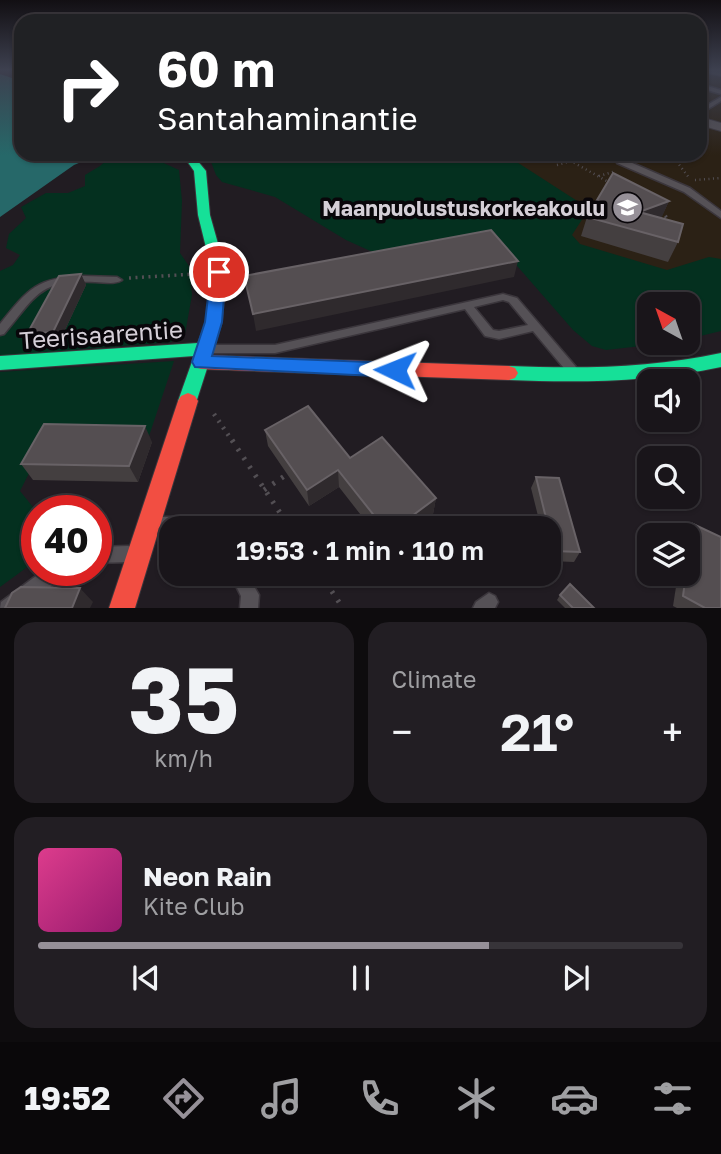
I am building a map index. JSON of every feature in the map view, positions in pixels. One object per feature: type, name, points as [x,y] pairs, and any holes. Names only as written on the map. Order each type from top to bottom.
[{"type":"street","points":[[122,608],[214,322],[219,272],[204,215],[200,171],[190,161]]},
{"type":"street","name":"Teerisaarentie","points":[[0,363],[203,356],[395,370],[576,375],[646,373],[702,366],[721,360]]},
{"type":"lane","points":[[620,161],[687,190],[721,215]]},
{"type":"lane","points":[[0,331],[31,293],[46,285],[80,279],[117,280]]},
{"type":"lane","points":[[203,356],[275,349],[503,297],[513,300],[576,375]]},
{"type":"lane","points":[[467,305],[489,333],[499,335],[535,327]]},
{"type":"lane","points":[[393,352],[395,370]]},
{"type":"lane","points":[[148,525],[159,525]]},
{"type":"lane","points":[[112,555],[138,554]]},
{"type":"lane","points":[[7,608],[37,586]]},
{"type":"lane","points":[[245,586],[250,595],[249,608]]},
{"type":"path","points":[[557,165],[571,161],[620,188]]},
{"type":"path","points":[[676,161],[692,181]]},
{"type":"path","points":[[655,208],[669,218],[672,231]]},
{"type":"path","points":[[117,280],[219,272]]},
{"type":"path","points":[[193,387],[202,396],[282,516]]},
{"type":"path","points":[[264,490],[286,475]]},
{"type":"path","points":[[328,586],[343,608]]},
{"type":"shaded area","name":"Maanpuolustuskorkeakoulu","points":[[707,98],[721,98],[721,298],[573,257],[503,161],[707,161]]},
{"type":"green space","points":[[105,161],[159,161],[179,170],[182,201],[180,253],[189,266],[192,295],[185,334],[171,342],[0,356],[0,271],[13,265],[20,255],[6,248],[9,234],[26,218],[21,207],[46,193],[68,193],[85,186],[85,175]]},
{"type":"green space","points":[[211,161],[515,161],[585,206],[583,218],[572,235],[580,244],[667,270],[709,257],[721,259],[721,331],[700,336],[700,292],[637,292],[637,346],[606,350],[592,346],[573,330],[491,236],[386,258],[346,240],[275,197],[222,182]]},
{"type":"green space","points":[[174,361],[149,436],[49,434],[20,491],[23,495],[21,495],[21,572],[0,587],[0,372]]},
{"type":"water","points":[[0,98],[14,98],[14,161],[84,161],[0,217]]},
{"type":"building","points":[[613,173],[669,201],[639,212],[683,224],[678,242],[587,217]]},
{"type":"building","points":[[491,230],[518,261],[253,314],[244,276]]},
{"type":"building","points":[[81,274],[53,332],[27,334],[59,276]]},
{"type":"building","points":[[308,406],[350,458],[382,437],[436,498],[412,516],[374,516],[338,470],[307,490],[265,430]]},
{"type":"building","points":[[44,424],[145,426],[129,466],[21,464]]},
{"type":"building","points":[[536,477],[559,478],[580,552],[561,551],[561,516],[545,516]]},
{"type":"building","points":[[700,527],[721,537],[721,608],[705,608],[683,596],[684,586],[700,586]]},
{"type":"building","points":[[570,584],[594,608],[573,608],[560,595]]},
{"type":"building","points":[[21,587],[80,588],[72,608],[5,608],[12,593]]},
{"type":"traffic: fast","points":[[188,401],[214,322],[219,272],[204,215],[200,171],[192,161]]},
{"type":"traffic: fast","points":[[0,363],[204,349]]},
{"type":"traffic: fast","points":[[509,373],[616,374],[668,370],[721,360]]},
{"type":"traffic: jam","points":[[201,362],[509,373]]},
{"type":"traffic: jam","points":[[122,608],[188,401]]},
{"type":"place","name":"Maanpuolustuskorkeakoulu","points":[[628,208]]},
{"type":"route","points":[[219,272],[214,322],[201,362],[395,370]]}]
